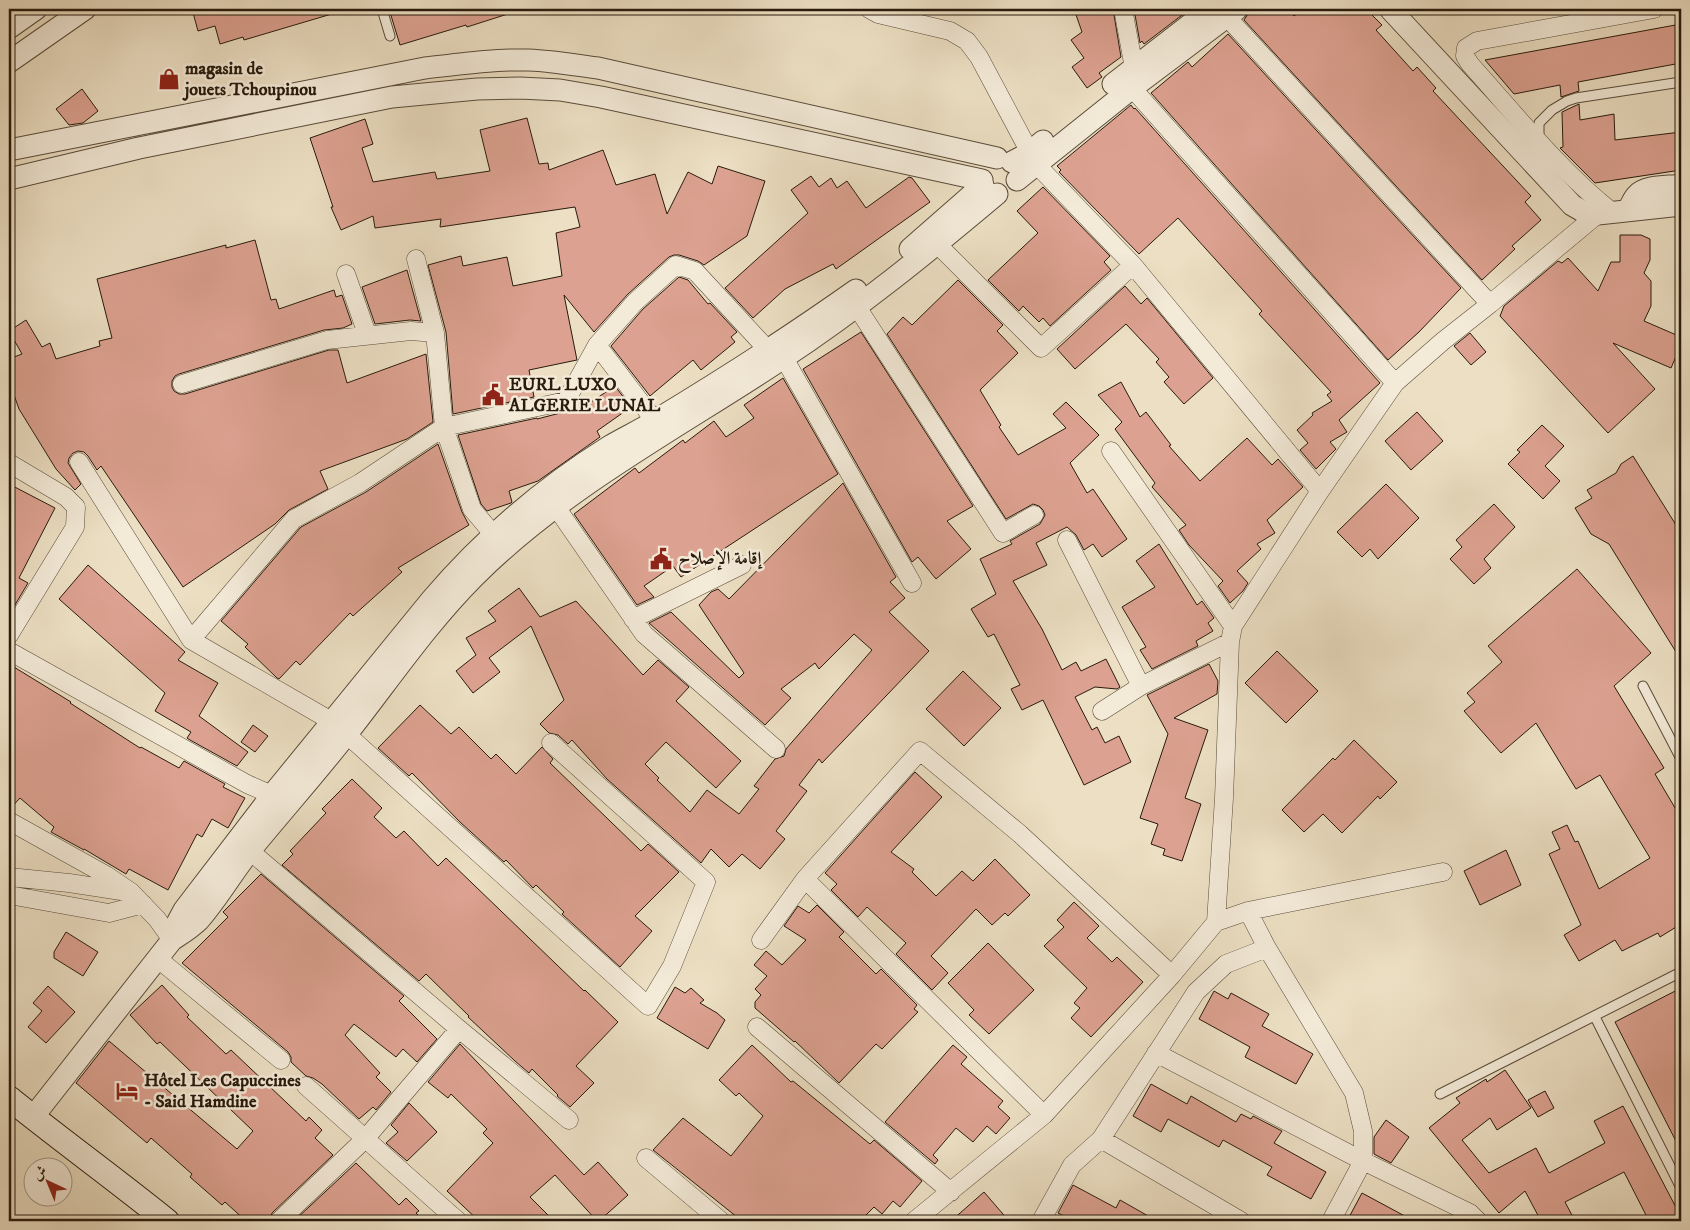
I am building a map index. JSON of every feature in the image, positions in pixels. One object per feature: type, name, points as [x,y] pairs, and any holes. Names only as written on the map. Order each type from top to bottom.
[{"type":"main road","points":[[9,1098],[167,1221]]},
{"type":"street","points":[[9,28],[36,9]]},
{"type":"street","points":[[9,62],[85,9]]},
{"type":"street","points":[[9,179],[139,148],[392,97],[477,89],[520,88],[560,90],[602,97],[1008,192],[1016,185],[1018,163],[979,57],[967,41],[950,30],[878,14],[869,9]]},
{"type":"street","points":[[1123,9],[1133,78],[1395,383]]},
{"type":"street","points":[[1390,9],[1572,205],[1584,212],[1613,212],[1681,205]]},
{"type":"street","points":[[1613,212],[1589,193],[1470,64],[1465,56],[1466,48],[1477,41],[1620,11],[1654,9]]},
{"type":"street","points":[[987,186],[981,174],[986,163],[1018,163],[1225,11],[1490,304]]},
{"type":"street","points":[[9,150],[425,68],[494,61],[529,60],[598,68],[1018,163],[1133,264],[1320,491]]},
{"type":"street","points":[[1102,711],[1231,634],[1320,491],[1395,383],[1443,341],[1490,304],[1640,192],[1681,185]]},
{"type":"street","points":[[172,940],[176,925],[184,910],[272,795],[340,728],[454,598],[551,499],[575,469],[611,446],[857,307],[937,244],[987,186]]},
{"type":"street","points":[[33,1118],[172,940],[198,920],[340,728],[438,591],[493,534],[551,499],[590,483],[775,354],[876,276],[987,186]]},
{"type":"street","points":[[937,244],[1040,348],[1133,264]]},
{"type":"street","points":[[416,258],[436,333],[444,427],[472,509],[493,534]]},
{"type":"street","points":[[191,640],[294,519],[360,483],[444,427],[566,401],[597,345],[635,302],[676,265],[695,271],[775,354],[912,583]]},
{"type":"street","points":[[346,274],[367,334]]},
{"type":"street","points":[[857,307],[1003,533],[1034,515]]},
{"type":"street","points":[[182,384],[327,340],[367,334],[411,331],[436,333]]},
{"type":"street","points":[[597,345],[655,421]]},
{"type":"street","points":[[1111,451],[1231,634],[1224,798],[1216,922]]},
{"type":"street","points":[[79,462],[191,640],[340,728],[648,1006],[672,966],[706,882],[551,743]]},
{"type":"street","points":[[9,463],[66,497],[76,507],[75,528],[9,635]]},
{"type":"street","points":[[551,499],[644,634],[776,749]]},
{"type":"street","points":[[1067,540],[1141,686]]},
{"type":"street","points":[[632,619],[742,565]]},
{"type":"street","points":[[9,651],[247,784],[272,795]]},
{"type":"street","points":[[761,940],[805,879],[920,751],[1020,834],[1172,975]]},
{"type":"street","points":[[9,820],[106,875],[137,898],[157,919],[172,940]]},
{"type":"street","points":[[250,851],[458,1029],[569,1120]]},
{"type":"street","points":[[914,1221],[952,1192],[1044,1115],[1172,975],[1216,922],[1248,911],[1443,872]]},
{"type":"street","points":[[9,877],[69,883],[137,898]]},
{"type":"street","points":[[805,879],[1044,1115]]},
{"type":"street","points":[[9,895],[110,913],[137,898]]},
{"type":"street","points":[[1248,911],[1267,948],[1354,1093],[1363,1131],[1363,1161],[1331,1221]]},
{"type":"street","points":[[1041,1221],[1072,1165],[1101,1139],[1196,992],[1226,964],[1267,948]]},
{"type":"street","points":[[157,958],[281,1060]]},
{"type":"street","points":[[757,1027],[952,1192]]},
{"type":"street","points":[[278,1221],[365,1139],[458,1029]]},
{"type":"street","points":[[1156,1053],[1363,1161],[1470,1213],[1478,1221]]},
{"type":"street","points":[[306,1086],[458,1221]]},
{"type":"street","points":[[1101,1139],[1241,1221]]},
{"type":"street","points":[[646,1158],[721,1221]]},
{"type":"lane","points":[[382,9],[390,36]]},
{"type":"lane","points":[[1540,142],[1539,123],[1552,110],[1567,101],[1585,96],[1681,82]]},
{"type":"lane","points":[[1643,686],[1681,759]]},
{"type":"lane","points":[[1440,1094],[1681,972]]},
{"type":"lane","points":[[1595,1017],[1681,1188]]},
{"type":"building","points":[[192,9],[335,9],[335,13],[244,40],[243,37],[220,44],[215,26],[198,31]]},
{"type":"building","points":[[389,9],[513,9],[514,12],[400,45]]},
{"type":"building","points":[[1074,9],[1113,9],[1121,57],[1099,73],[1102,77],[1087,88],[1072,67],[1084,58],[1071,40],[1082,32]]},
{"type":"building","points":[[1134,9],[1190,9],[1144,44],[1142,41],[1140,43]]},
{"type":"building","points":[[1249,9],[1288,9],[1294,16],[1303,9],[1366,9],[1382,25],[1376,30],[1413,71],[1417,67],[1436,88],[1433,91],[1531,196],[1525,202],[1541,220],[1512,246],[1515,249],[1482,280],[1244,20]]},
{"type":"building","points":[[1681,24],[1681,63],[1578,82],[1579,91],[1561,97],[1560,85],[1514,94],[1485,60]]},
{"type":"building","points":[[1228,34],[1461,288],[1419,332],[1388,360],[1151,93],[1188,62],[1192,67]]},
{"type":"building","points":[[82,89],[98,111],[83,123],[69,125],[56,109]]},
{"type":"building","points":[[1579,104],[1580,120],[1614,114],[1615,140],[1681,132],[1681,170],[1595,183],[1560,148],[1563,147],[1562,112]]},
{"type":"building","points":[[1131,105],[1380,383],[1339,420],[1347,432],[1330,442],[1336,449],[1316,469],[1300,450],[1308,443],[1297,430],[1313,415],[1312,413],[1332,401],[1327,395],[1331,392],[1259,314],[1262,311],[1178,218],[1139,254],[1059,172],[1061,170],[1057,166]]},
{"type":"building","points":[[527,118],[539,164],[548,163],[549,170],[603,150],[616,185],[655,174],[667,214],[688,172],[712,184],[718,166],[765,181],[747,236],[704,265],[679,255],[669,257],[628,294],[594,332],[564,295],[577,360],[529,370],[534,397],[453,414],[446,332],[428,265],[461,256],[463,266],[507,257],[513,286],[562,276],[556,233],[580,227],[575,207],[440,227],[441,219],[375,228],[373,216],[341,230],[331,207],[333,207],[310,138],[365,119],[373,144],[362,148],[373,182],[435,172],[437,179],[490,171],[480,130]]},
{"type":"building","points":[[811,176],[819,187],[831,178],[837,188],[847,181],[866,208],[909,177],[912,178],[930,202],[836,269],[833,264],[785,289],[753,318],[725,288],[808,213],[791,190]]},
{"type":"building","points":[[1043,187],[1110,256],[1104,262],[1111,270],[1050,326],[1043,318],[1039,322],[1023,306],[1019,311],[988,280],[1038,233],[1017,211]]},
{"type":"building","points":[[1620,235],[1641,235],[1650,239],[1650,260],[1644,273],[1651,281],[1651,306],[1644,321],[1681,337],[1681,345],[1671,368],[1613,343],[1655,389],[1608,433],[1500,316],[1504,306],[1558,261],[1562,263],[1568,258],[1598,291],[1611,262],[1620,262]]},
{"type":"building","points":[[255,240],[271,300],[276,299],[279,309],[334,290],[336,297],[342,295],[352,324],[343,328],[324,330],[179,374],[172,381],[174,391],[179,394],[185,394],[329,350],[338,350],[347,383],[426,354],[433,422],[407,439],[320,471],[328,489],[289,510],[275,524],[183,587],[101,466],[97,470],[84,452],[78,451],[73,453],[68,463],[81,484],[75,490],[56,469],[19,409],[9,381],[9,359],[22,354],[9,331],[26,320],[42,347],[50,343],[56,359],[100,346],[99,341],[112,338],[97,279],[226,245],[226,248]]},
{"type":"building","points":[[407,270],[421,321],[410,320],[375,324],[362,287]]},
{"type":"building","points":[[679,277],[688,280],[708,304],[710,303],[737,332],[731,337],[735,342],[701,370],[693,360],[650,396],[611,346],[643,309]]},
{"type":"building","points":[[958,280],[1003,325],[997,331],[1018,353],[980,390],[1001,425],[999,427],[1018,455],[1066,428],[1053,414],[1066,402],[1099,435],[1070,463],[1087,493],[1093,489],[1127,539],[1102,557],[1093,544],[1084,550],[1076,535],[1067,527],[1036,543],[1047,565],[1013,581],[1042,629],[1062,670],[1076,662],[1081,671],[1106,659],[1120,687],[1117,689],[1095,687],[1075,697],[1092,730],[1097,727],[1105,743],[1119,736],[1131,762],[1084,785],[1043,700],[1022,710],[1011,689],[1020,685],[994,634],[988,637],[971,609],[996,594],[980,559],[1012,544],[1010,541],[1040,524],[1045,515],[1043,510],[1033,504],[1006,519],[887,334],[903,317],[912,325]]},
{"type":"building","points":[[1125,286],[1141,304],[1147,298],[1213,378],[1184,404],[1164,382],[1169,377],[1156,362],[1159,359],[1126,324],[1075,369],[1057,349]]},
{"type":"building","points":[[861,332],[973,506],[947,521],[971,549],[936,579],[918,557],[912,562],[803,369]]},
{"type":"building","points":[[1470,333],[1486,352],[1471,365],[1454,346]]},
{"type":"building","points":[[783,378],[838,474],[681,577],[673,566],[644,586],[654,597],[637,605],[574,514],[635,468],[639,473],[683,440],[685,443],[714,421],[726,437],[754,418],[744,405]]},
{"type":"building","points":[[1121,382],[1140,417],[1146,412],[1171,445],[1169,446],[1200,481],[1247,438],[1272,465],[1278,459],[1303,487],[1267,520],[1275,533],[1257,544],[1261,549],[1237,571],[1248,583],[1243,591],[1230,603],[1218,586],[1223,581],[1189,545],[1179,530],[1186,525],[1152,487],[1155,483],[1115,429],[1122,422],[1098,395]]},
{"type":"building","points":[[615,386],[631,407],[597,431],[600,437],[538,481],[509,491],[511,503],[487,511],[481,504],[458,435],[568,411],[573,409],[581,399],[585,406]]},
{"type":"building","points":[[1417,412],[1443,441],[1411,470],[1385,441]]},
{"type":"building","points":[[1542,425],[1564,446],[1545,466],[1560,481],[1543,499],[1508,464],[1520,452],[1517,450]]},
{"type":"building","points":[[438,444],[462,512],[469,525],[398,568],[402,572],[353,616],[350,613],[300,665],[296,661],[279,679],[277,678],[245,647],[248,644],[221,621],[301,527],[366,492]]},
{"type":"building","points":[[1633,456],[1681,533],[1681,660],[1609,544],[1591,534],[1575,508],[1592,498],[1587,490],[1616,473],[1621,464]]},
{"type":"building","points":[[843,483],[896,577],[890,582],[905,598],[889,612],[929,651],[822,763],[819,759],[799,785],[807,791],[776,831],[785,839],[760,869],[742,854],[729,867],[711,849],[701,863],[607,779],[572,740],[568,744],[558,735],[549,733],[540,724],[564,700],[531,626],[489,658],[500,672],[473,693],[456,671],[476,655],[466,638],[496,621],[488,611],[519,588],[540,617],[576,601],[643,675],[658,660],[689,687],[676,701],[741,761],[716,788],[666,742],[645,764],[659,778],[657,780],[690,812],[707,790],[739,814],[759,789],[754,786],[775,759],[784,756],[786,749],[872,650],[854,634],[819,669],[815,663],[781,689],[791,698],[765,725],[649,623],[671,612],[739,678],[744,673],[699,605],[711,592],[718,589],[729,599]]},
{"type":"building","points":[[9,484],[55,508],[19,578],[28,583],[9,615]]},
{"type":"building","points":[[1386,484],[1419,518],[1378,559],[1370,549],[1362,557],[1337,532]]},
{"type":"building","points":[[1494,504],[1515,527],[1484,559],[1491,568],[1474,584],[1450,559],[1462,547],[1456,540]]},
{"type":"building","points":[[1159,544],[1197,605],[1202,601],[1214,618],[1208,623],[1213,631],[1196,641],[1198,646],[1152,669],[1140,650],[1146,647],[1122,607],[1155,587],[1136,561]]},
{"type":"building","points":[[88,565],[185,652],[178,660],[218,683],[199,716],[248,752],[237,766],[187,738],[191,732],[155,711],[165,693],[59,599]]},
{"type":"building","points":[[1577,569],[1651,653],[1614,686],[1664,768],[1655,774],[1681,818],[1681,924],[1660,937],[1658,933],[1622,951],[1615,940],[1579,961],[1564,935],[1581,925],[1549,854],[1560,849],[1552,832],[1567,825],[1575,842],[1578,841],[1599,889],[1650,858],[1600,775],[1576,789],[1536,723],[1501,753],[1464,711],[1475,702],[1467,693],[1502,662],[1488,646]]},
{"type":"building","points":[[1277,651],[1318,691],[1286,723],[1245,683]]},
{"type":"building","points":[[9,664],[140,748],[179,768],[184,761],[225,784],[223,787],[245,798],[228,828],[212,819],[202,837],[197,834],[168,890],[129,869],[126,874],[51,832],[54,827],[20,798],[9,810]]},
{"type":"building","points":[[1209,664],[1218,681],[1217,694],[1174,718],[1208,730],[1185,798],[1201,804],[1182,861],[1163,855],[1165,849],[1151,844],[1158,824],[1140,818],[1168,734],[1147,695]]},
{"type":"building","points":[[963,671],[1001,708],[964,746],[926,709]]},
{"type":"building","points":[[420,705],[451,734],[459,727],[491,759],[496,754],[516,774],[542,747],[553,759],[550,763],[641,851],[648,844],[679,872],[635,916],[652,931],[620,967],[562,914],[564,912],[536,885],[533,888],[506,860],[504,862],[460,822],[412,773],[409,776],[378,748]]},
{"type":"building","points":[[253,725],[268,736],[255,752],[241,742]]},
{"type":"building","points":[[1354,740],[1397,782],[1380,799],[1378,796],[1342,833],[1323,814],[1304,832],[1282,810],[1333,758],[1335,760]]},
{"type":"building","points":[[915,772],[942,797],[891,852],[914,869],[912,872],[936,896],[962,871],[973,881],[995,859],[1030,895],[1008,916],[1005,913],[992,925],[976,909],[931,956],[948,973],[932,990],[896,954],[906,943],[867,907],[858,917],[831,890],[837,884],[825,873]]},
{"type":"building","points":[[352,779],[382,808],[374,817],[396,838],[404,831],[438,866],[446,858],[618,1022],[576,1066],[594,1083],[570,1107],[532,1069],[529,1073],[515,1061],[426,974],[419,981],[282,865],[293,854],[290,851],[326,813],[322,809]]},
{"type":"building","points":[[1506,850],[1521,885],[1480,905],[1464,871]]},
{"type":"building","points":[[261,874],[404,996],[399,1001],[437,1039],[417,1062],[403,1049],[396,1057],[354,1024],[345,1035],[380,1073],[376,1077],[391,1092],[376,1110],[373,1107],[359,1119],[322,1084],[306,1076],[291,1062],[288,1052],[182,963],[228,917],[223,912]]},
{"type":"building","points":[[1074,902],[1099,926],[1087,938],[1112,962],[1117,957],[1143,982],[1091,1037],[1071,1018],[1080,1008],[1074,1003],[1087,988],[1044,946],[1064,927],[1057,920]]},
{"type":"building","points":[[817,905],[844,932],[839,937],[876,974],[881,969],[917,1005],[914,1009],[918,1012],[882,1049],[876,1044],[839,1083],[795,1041],[755,1008],[755,1002],[761,995],[755,989],[767,976],[754,965],[766,951],[782,965],[806,940],[784,926],[798,906],[809,913]]},
{"type":"building","points":[[66,932],[98,952],[83,976],[54,958],[54,952]]},
{"type":"building","points":[[988,943],[1034,990],[989,1034],[969,1015],[974,1010],[948,983]]},
{"type":"building","points":[[162,985],[189,1015],[187,1017],[226,1054],[231,1050],[306,1121],[309,1117],[322,1130],[315,1138],[333,1155],[272,1213],[269,1221],[246,1221],[225,1202],[222,1205],[190,1177],[192,1174],[151,1138],[147,1143],[76,1083],[109,1041],[237,1149],[253,1131],[160,1042],[157,1044],[130,1015]]},
{"type":"building","points":[[48,986],[75,1012],[46,1043],[28,1027],[42,1011],[33,1003]]},
{"type":"building","points":[[675,987],[685,993],[691,988],[704,1000],[700,1003],[725,1020],[708,1049],[657,1018]]},
{"type":"building","points":[[1681,988],[1681,1151],[1615,1022]]},
{"type":"building","points":[[1214,991],[1228,999],[1231,993],[1269,1014],[1262,1026],[1313,1054],[1296,1084],[1245,1057],[1250,1047],[1199,1019]]},
{"type":"building","points":[[460,1044],[584,1175],[598,1162],[628,1195],[597,1221],[555,1175],[530,1197],[554,1221],[479,1221],[447,1191],[493,1143],[483,1133],[487,1129],[451,1094],[448,1098],[428,1082]]},
{"type":"building","points":[[752,1045],[791,1082],[793,1081],[870,1144],[874,1140],[922,1181],[900,1207],[893,1201],[882,1214],[874,1207],[860,1221],[742,1221],[653,1150],[683,1118],[731,1156],[763,1116],[739,1093],[736,1096],[719,1080]]},
{"type":"building","points":[[953,1045],[967,1057],[961,1064],[1003,1101],[998,1107],[1010,1118],[996,1134],[987,1126],[973,1142],[956,1128],[933,1155],[938,1160],[935,1164],[885,1122]]},
{"type":"building","points":[[1505,1070],[1531,1108],[1497,1130],[1490,1118],[1462,1140],[1489,1173],[1536,1148],[1549,1173],[1605,1143],[1594,1121],[1623,1106],[1681,1217],[1681,1221],[1649,1221],[1624,1172],[1565,1202],[1575,1221],[1541,1221],[1525,1191],[1499,1213],[1429,1128],[1460,1103],[1456,1098],[1486,1079],[1487,1082]]},
{"type":"building","points":[[1151,1084],[1187,1104],[1191,1096],[1236,1122],[1241,1114],[1251,1119],[1253,1116],[1282,1131],[1274,1143],[1326,1172],[1311,1199],[1267,1175],[1272,1167],[1223,1140],[1219,1147],[1168,1119],[1161,1132],[1133,1116]]},
{"type":"building","points":[[1545,1091],[1554,1108],[1538,1117],[1528,1100]]},
{"type":"building","points":[[409,1103],[437,1132],[407,1161],[386,1143],[398,1132],[391,1125]]},
{"type":"building","points":[[1386,1120],[1409,1137],[1391,1163],[1374,1154],[1374,1137]]},
{"type":"building","points":[[356,1163],[399,1205],[406,1198],[419,1211],[416,1213],[424,1221],[294,1221]]},
{"type":"building","points":[[1073,1185],[1116,1208],[1120,1200],[1157,1221],[1061,1221],[1064,1216],[1058,1213]]},
{"type":"building","points":[[984,1192],[1009,1221],[951,1221]]},
{"type":"building","points":[[1362,1193],[1414,1221],[1347,1221]]},
{"type":"place","name":"magasin de jouets Tchoupinou","points":[[169,79]]},
{"type":"place","name":"EURL LUXO ALGERIE LUNAL","points":[[493,395]]},
{"type":"place","name":"إقامة الإصلاح","points":[[661,559]]},
{"type":"place","name":"Hôtel Les Capuccines - Said Hamdine","points":[[127,1091]]}]
